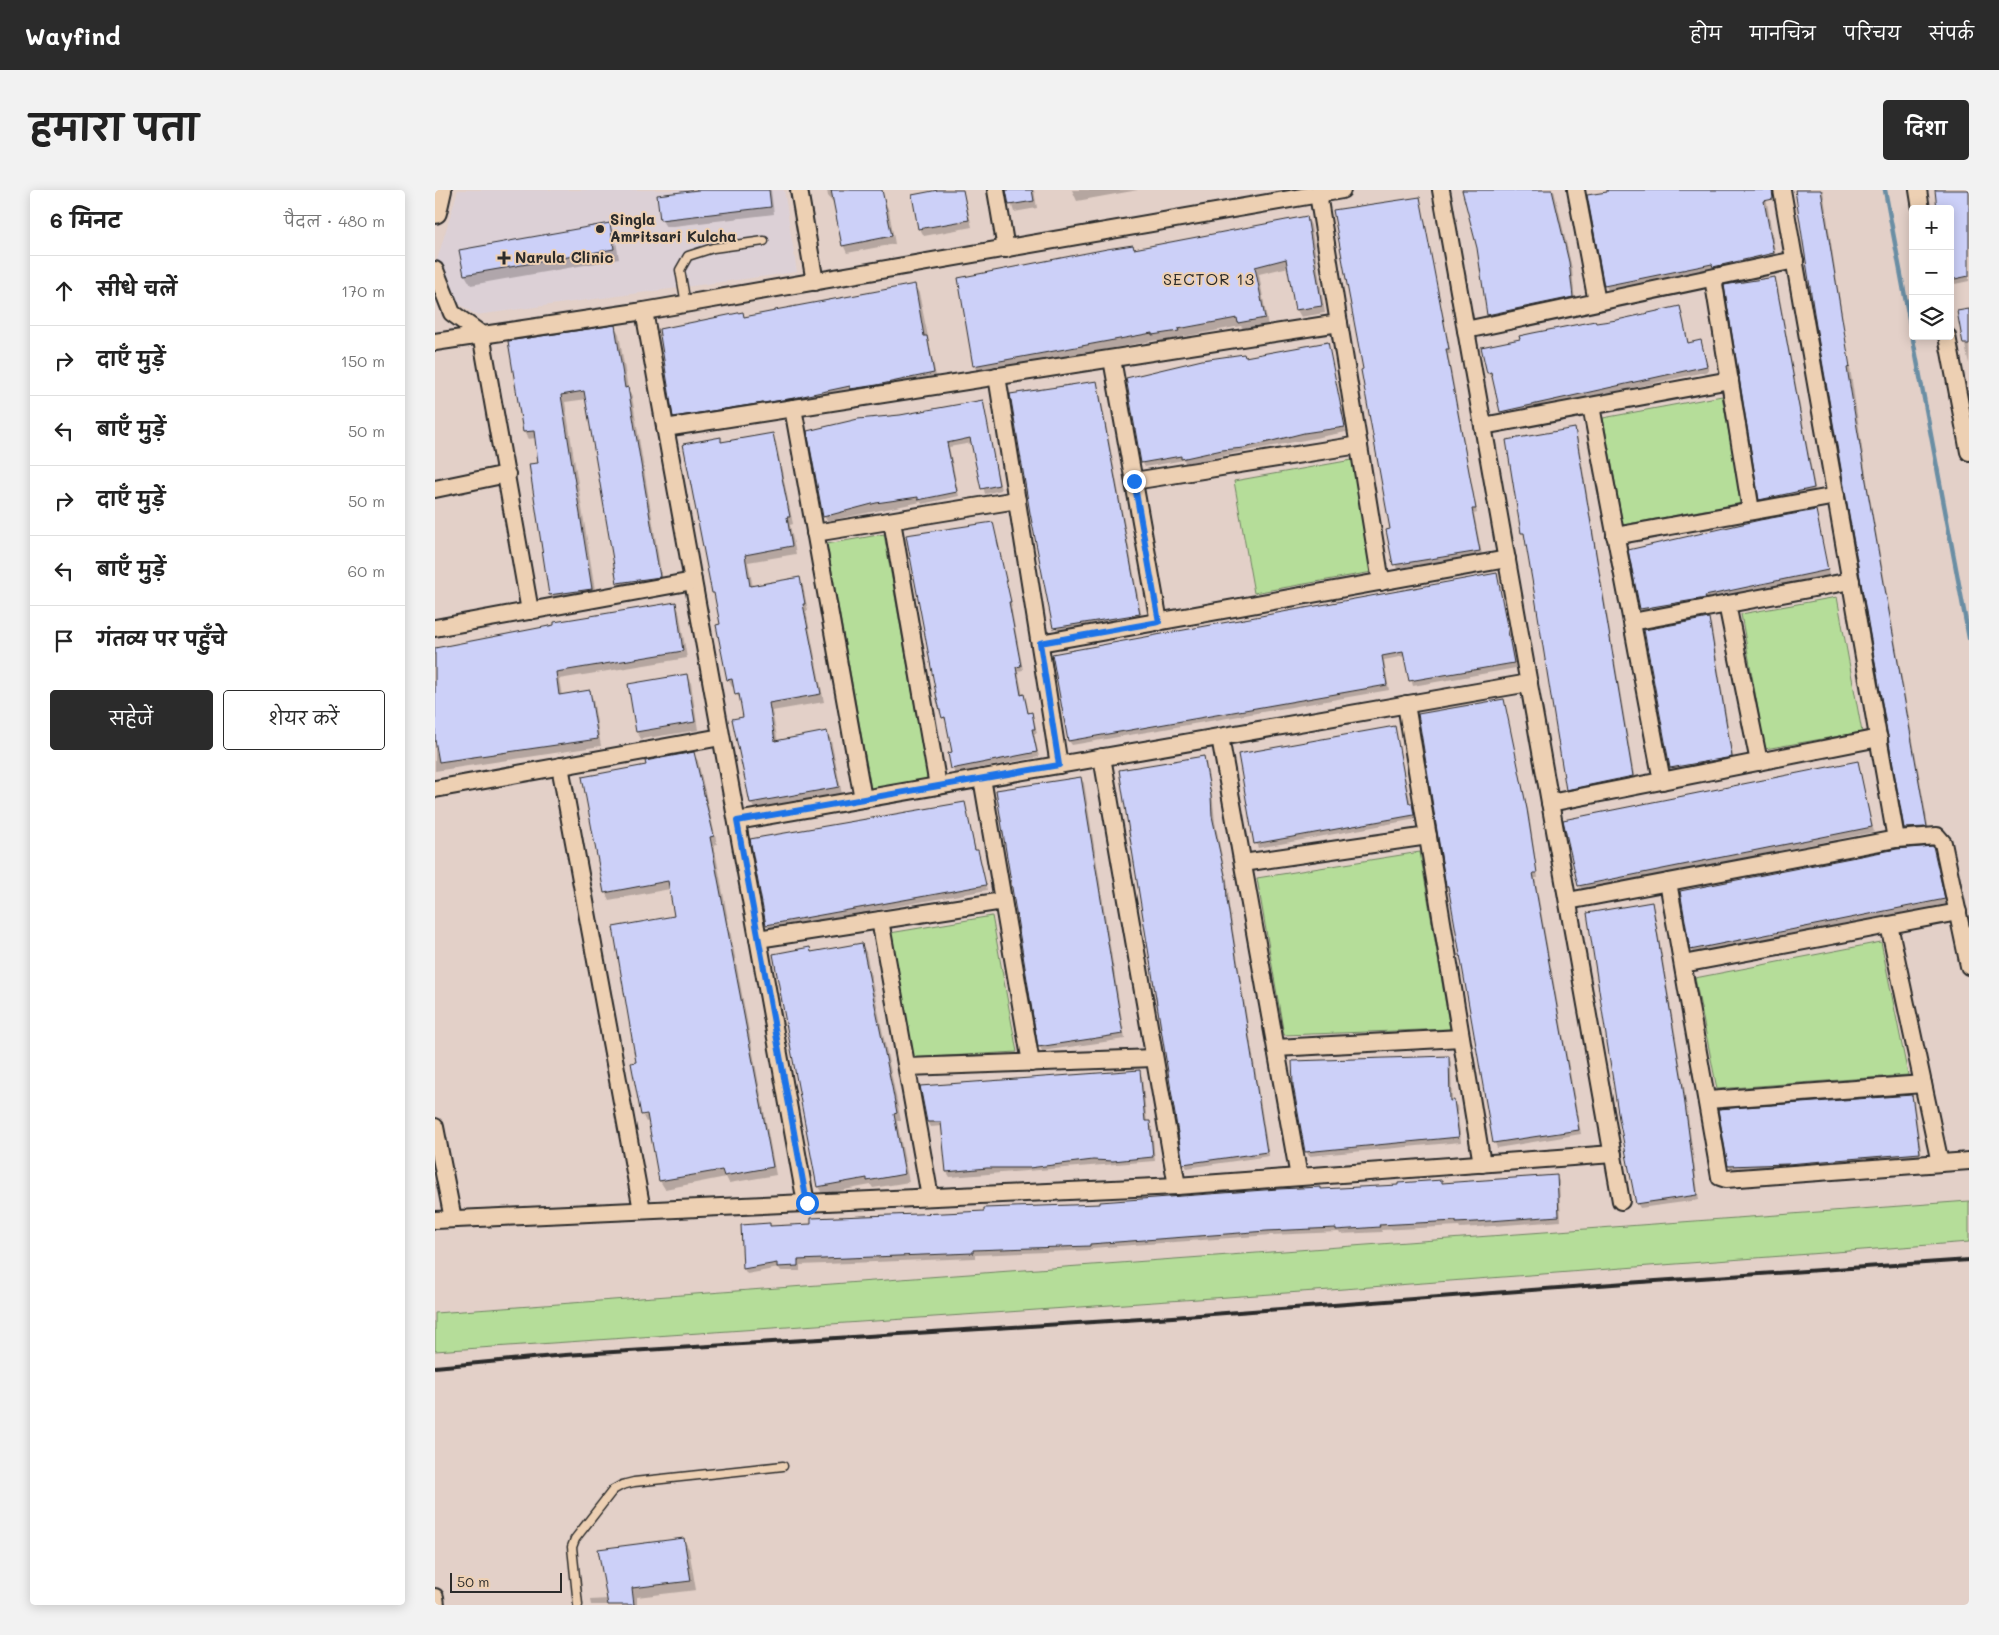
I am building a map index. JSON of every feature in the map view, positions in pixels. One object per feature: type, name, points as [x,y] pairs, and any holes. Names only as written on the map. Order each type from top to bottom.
[{"type":"main road","points":[[435,212],[440,190]]},
{"type":"street","points":[[799,190],[815,282]]},
{"type":"street","points":[[996,190],[1006,249]]},
{"type":"street","points":[[435,342],[686,304],[1342,190]]},
{"type":"street","points":[[1441,190],[1621,1201]]},
{"type":"street","points":[[1576,190],[1597,302]]},
{"type":"street","points":[[1782,190],[1896,839]]},
{"type":"street","points":[[1918,190],[1920,205]]},
{"type":"street","points":[[1318,194],[1381,582]]},
{"type":"street","points":[[1466,330],[1795,260]]},
{"type":"street","points":[[435,270],[452,313],[481,334],[530,611]]},
{"type":"street","points":[[1713,278],[1751,511]]},
{"type":"street","points":[[644,311],[807,1203]]},
{"type":"street","points":[[665,428],[1339,324]]},
{"type":"street","points":[[1948,340],[1969,452]]},
{"type":"street","points":[[1112,359],[1159,622]]},
{"type":"street","points":[[997,376],[1059,765]]},
{"type":"street","points":[[1483,426],[1730,380]]},
{"type":"street","points":[[1591,406],[1662,781]]},
{"type":"street","points":[[793,408],[863,799]]},
{"type":"street","points":[[1134,481],[1359,445]]},
{"type":"street","points":[[435,489],[507,474]]},
{"type":"street","points":[[1615,536],[1836,496]]},
{"type":"street","points":[[815,533],[1017,500]]},
{"type":"street","points":[[892,521],[938,786]]},
{"type":"street","points":[[1040,643],[1507,559]]},
{"type":"street","points":[[435,628],[693,581]]},
{"type":"street","points":[[1632,622],[1851,581]]},
{"type":"street","points":[[1727,604],[1759,762]]},
{"type":"street","points":[[737,821],[1529,683]]},
{"type":"street","points":[[1406,704],[1482,1164]]},
{"type":"street","points":[[435,788],[721,736]]},
{"type":"street","points":[[1220,736],[1299,1177]]},
{"type":"street","points":[[1550,803],[1879,738]]},
{"type":"street","points":[[1101,757],[1177,1186]]},
{"type":"street","points":[[560,766],[642,1210]]},
{"type":"street","points":[[981,778],[1031,1063]]},
{"type":"street","points":[[1243,863],[1428,836]]},
{"type":"street","points":[[1568,901],[1896,839],[1937,836],[1943,843],[1969,966]]},
{"type":"street","points":[[1668,882],[1708,1100],[1720,1177],[1726,1179],[1969,1161]]},
{"type":"street","points":[[758,939],[1003,901]]},
{"type":"street","points":[[1683,964],[1958,912]]},
{"type":"street","points":[[880,920],[930,1197]]},
{"type":"street","points":[[1889,925],[1940,1163]]},
{"type":"street","points":[[1276,1048],[1461,1038]]},
{"type":"street","points":[[907,1067],[1155,1058]]},
{"type":"street","points":[[1708,1100],[1923,1084]]},
{"type":"street","points":[[435,1127],[453,1219]]},
{"type":"street","points":[[435,1220],[1177,1186],[1613,1154]]},
{"type":"street","points":[[435,1598],[435,1605]]},
{"type":"lane","points":[[686,304],[680,270],[688,256],[713,248],[764,241]]},
{"type":"lane","points":[[577,1605],[572,1548],[579,1533],[613,1490],[634,1482],[783,1466]]},
{"type":"shaded area","points":[[458,190],[784,190],[797,272],[476,315],[435,288],[435,267]]},
{"type":"green space","points":[[1722,396],[1742,503],[1623,525],[1603,418]]},
{"type":"green space","points":[[1352,460],[1372,572],[1254,593],[1234,481]]},
{"type":"green space","points":[[884,534],[928,779],[871,789],[827,544]]},
{"type":"green space","points":[[1837,597],[1862,732],[1765,749],[1741,614]]},
{"type":"green space","points":[[1420,852],[1450,1029],[1284,1035],[1257,878]]},
{"type":"green space","points":[[992,916],[1017,1052],[912,1058],[890,933]]},
{"type":"green space","points":[[1881,942],[1908,1075],[1717,1089],[1695,978]]},
{"type":"green space","points":[[1969,1201],[1969,1242],[1330,1290],[435,1351],[435,1313]]},
{"type":"building","points":[[698,190],[769,190],[771,207],[660,220],[657,195]]},
{"type":"building","points":[[831,190],[882,190],[892,236],[842,246]]},
{"type":"building","points":[[938,190],[963,190],[969,220],[918,229],[912,195]]},
{"type":"building","points":[[1006,190],[1032,190],[1034,201],[1009,205]]},
{"type":"building","points":[[1462,190],[1552,190],[1569,262],[1573,297],[1487,315],[1477,248]]},
{"type":"building","points":[[1607,190],[1772,190],[1773,199],[1764,201],[1774,253],[1713,267],[1712,264],[1604,286],[1587,195],[1607,192]]},
{"type":"building","points":[[1795,190],[1821,190],[1850,367],[1847,368],[1927,827],[1904,828],[1816,326]]},
{"type":"building","points":[[1935,190],[1969,190],[1969,276],[1954,279],[1954,205],[1937,205]]},
{"type":"building","points":[[1420,197],[1449,349],[1446,349],[1476,509],[1472,509],[1480,551],[1393,565],[1386,530],[1390,529],[1361,370],[1363,369],[1333,210]]},
{"type":"building","points":[[1307,216],[1322,306],[1295,310],[1286,259],[1255,267],[1265,318],[1238,323],[1237,318],[1178,329],[1179,331],[1152,335],[1152,333],[973,366],[958,278],[1107,249],[1133,245],[1134,249]]},
{"type":"building","points":[[610,223],[614,249],[464,275],[459,250]]},
{"type":"building","points":[[1775,277],[1814,488],[1759,500],[1724,285]]},
{"type":"building","points":[[915,284],[924,336],[927,336],[934,373],[877,385],[850,389],[850,386],[789,399],[673,417],[659,329],[743,312],[744,317]]},
{"type":"building","points":[[1680,306],[1688,343],[1701,340],[1707,366],[1500,412],[1491,372],[1487,373],[1481,347],[1520,339],[1519,336],[1533,333],[1595,321],[1596,323],[1617,320]]},
{"type":"building","points":[[1969,309],[1969,344],[1963,344],[1957,311]]},
{"type":"building","points":[[615,325],[625,388],[628,387],[660,577],[617,583],[584,391],[561,395],[592,589],[549,595],[529,464],[538,463],[534,431],[523,432],[508,341]]},
{"type":"building","points":[[1328,342],[1345,427],[1304,433],[1244,448],[1222,450],[1181,459],[1181,456],[1141,463],[1126,378],[1202,360],[1244,354],[1245,357]]},
{"type":"building","points":[[1097,381],[1140,614],[1053,628],[1030,513],[1010,394]]},
{"type":"building","points":[[983,400],[999,485],[981,489],[970,438],[947,443],[957,492],[918,500],[918,497],[876,503],[823,517],[807,431],[858,419],[900,415]]},
{"type":"building","points":[[1575,428],[1633,776],[1566,790],[1535,597],[1524,533],[1521,533],[1506,440]]},
{"type":"building","points":[[773,433],[790,517],[787,517],[792,546],[745,555],[750,586],[800,577],[805,604],[803,604],[821,694],[769,703],[775,741],[827,731],[839,787],[750,803],[732,719],[743,717],[739,694],[735,695],[732,679],[727,680],[716,625],[720,624],[714,593],[712,593],[683,444],[721,437],[721,442]]},
{"type":"building","points":[[1816,510],[1828,570],[1705,596],[1706,598],[1640,609],[1628,550],[1760,520]]},
{"type":"building","points":[[993,522],[1011,602],[1009,602],[1021,666],[1016,667],[1021,695],[1024,694],[1028,713],[1032,712],[1035,729],[1032,729],[1037,752],[951,769],[948,753],[952,752],[945,717],[942,718],[937,699],[906,535]]},
{"type":"building","points":[[1497,573],[1514,663],[1409,681],[1403,652],[1382,656],[1387,685],[1068,741],[1052,654]]},
{"type":"building","points":[[676,602],[683,651],[556,672],[559,695],[590,690],[598,739],[439,762],[435,740],[435,648],[554,625],[554,622]]},
{"type":"building","points":[[1709,618],[1732,757],[1670,768],[1644,630]]},
{"type":"building","points":[[687,674],[695,722],[636,732],[628,684]]},
{"type":"building","points":[[1504,699],[1527,809],[1537,873],[1533,873],[1579,1130],[1493,1143],[1448,886],[1446,886],[1418,714]]},
{"type":"building","points":[[1395,726],[1409,803],[1412,803],[1414,815],[1254,844],[1238,754]]},
{"type":"building","points":[[694,752],[714,836],[710,837],[773,1167],[724,1176],[722,1170],[659,1181],[647,1114],[641,1115],[631,1063],[636,1062],[613,927],[674,916],[668,881],[604,893],[582,777],[646,765],[645,761]]},
{"type":"building","points":[[1204,756],[1211,796],[1212,816],[1226,880],[1227,900],[1267,1152],[1183,1164],[1119,770]]},
{"type":"building","points":[[1858,761],[1872,827],[1578,886],[1563,820]]},
{"type":"building","points":[[1081,777],[1123,1034],[1038,1047],[996,790]]},
{"type":"building","points":[[965,802],[975,850],[978,850],[986,885],[766,925],[750,839]]},
{"type":"building","points":[[1933,846],[1945,899],[1690,950],[1680,891],[1897,849]]},
{"type":"building","points":[[1652,902],[1682,1081],[1697,1195],[1636,1204],[1619,1119],[1587,913]]},
{"type":"building","points":[[862,943],[897,1113],[894,1114],[905,1174],[867,1181],[867,1178],[817,1187],[773,954],[810,947],[811,952]]},
{"type":"building","points":[[1449,1056],[1450,1101],[1454,1100],[1459,1137],[1305,1152],[1293,1085],[1292,1061]]},
{"type":"building","points":[[1140,1070],[1145,1121],[1150,1121],[1153,1157],[1113,1161],[1093,1160],[1029,1168],[987,1168],[946,1172],[941,1122],[927,1122],[920,1086]]},
{"type":"building","points":[[1912,1095],[1920,1153],[1788,1164],[1728,1166],[1718,1109]]},
{"type":"building","points":[[1557,1175],[1559,1216],[1456,1223],[1456,1221],[1379,1225],[1380,1227],[1336,1230],[1336,1228],[1267,1231],[1090,1244],[1090,1246],[973,1250],[973,1253],[798,1260],[798,1266],[777,1267],[777,1263],[743,1269],[741,1225],[770,1223],[770,1226],[811,1224],[811,1218],[984,1211],[984,1208],[1100,1204],[1100,1202],[1278,1189],[1398,1185],[1398,1183],[1442,1180],[1442,1183]]},
{"type":"building","points":[[684,1538],[691,1581],[632,1588],[634,1605],[608,1605],[598,1549]]},
{"type":"waterway","points":[[1885,190],[1969,638]]},
{"type":"railway","points":[[435,1367],[565,1355],[1173,1317],[1626,1283],[1969,1260]]},
{"type":"place","name":"Singla Amritsari Kulcha","points":[[600,229]]},
{"type":"place","name":"Narula Clinic","points":[[504,258]]},
{"type":"district","name":"SECTOR 13","points":[[1209,279]]},
{"type":"route","points":[[807,1203],[737,821],[1059,765],[1040,643],[1159,622],[1134,481]]}]
